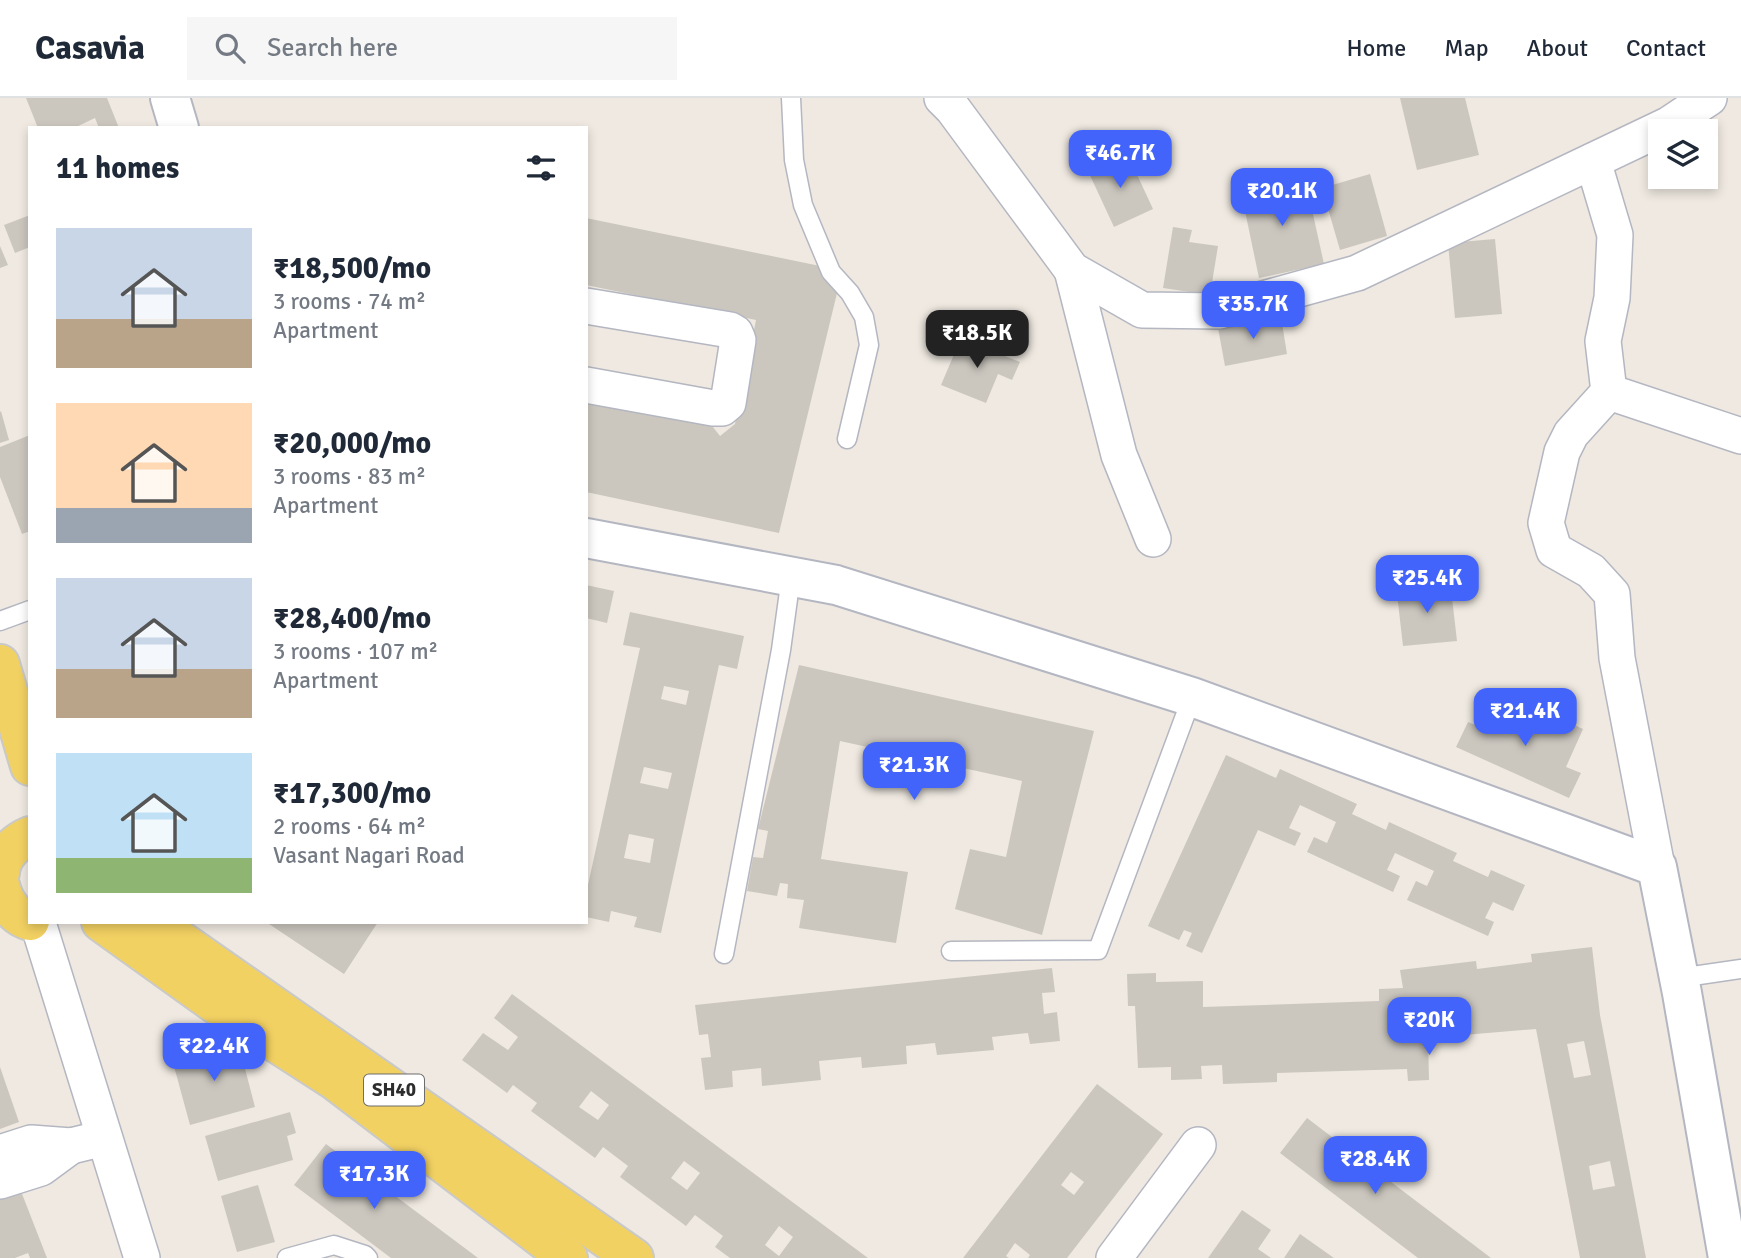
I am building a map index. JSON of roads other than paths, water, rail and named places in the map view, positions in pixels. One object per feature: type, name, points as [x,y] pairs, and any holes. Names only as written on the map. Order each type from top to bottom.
[{"type":"main road","points":[[0,664],[28,759]]},
{"type":"main road","name":"SH40","points":[[104,924],[215,1003],[334,1080],[568,1258]]},
{"type":"main road","name":"SH40","points":[[156,924],[634,1258]]},
{"type":"street","points":[[170,98],[178,126]]},
{"type":"street","points":[[942,98],[953,109],[1072,270],[1119,455],[1153,539]]},
{"type":"street","points":[[1072,270],[1142,310],[1220,311],[1357,273],[1668,125],[1709,98]]},
{"type":"street","points":[[1593,161],[1615,235],[1612,298],[1603,341],[1609,392],[1571,434],[1562,452],[1546,523],[1554,550],[1591,571],[1612,594],[1617,658],[1679,978],[1728,1258]]},
{"type":"street","points":[[588,306],[730,330],[735,333],[737,340],[728,403],[722,408],[588,384]]},
{"type":"street","points":[[1609,392],[1741,436]]},
{"type":"street","points":[[588,538],[836,585],[1192,696],[1657,867]]},
{"type":"street","points":[[16,886],[87,1142],[142,1258]]},
{"type":"street","points":[[0,1153],[31,1143],[87,1142]]},
{"type":"street","points":[[0,1181],[41,1168],[87,1142]]},
{"type":"street","points":[[1114,1258],[1198,1145]]},
{"type":"lane","points":[[791,98],[794,160],[803,205],[831,272],[850,293],[864,317],[869,345],[847,439]]},
{"type":"lane","points":[[724,954],[781,650],[791,577]]},
{"type":"lane","points":[[0,621],[28,611]]},
{"type":"lane","points":[[950,951],[1098,950],[1192,696]]},
{"type":"lane","points":[[1679,978],[1741,969]]},
{"type":"lane","points":[[287,1258],[334,1245],[368,1258]]}]
